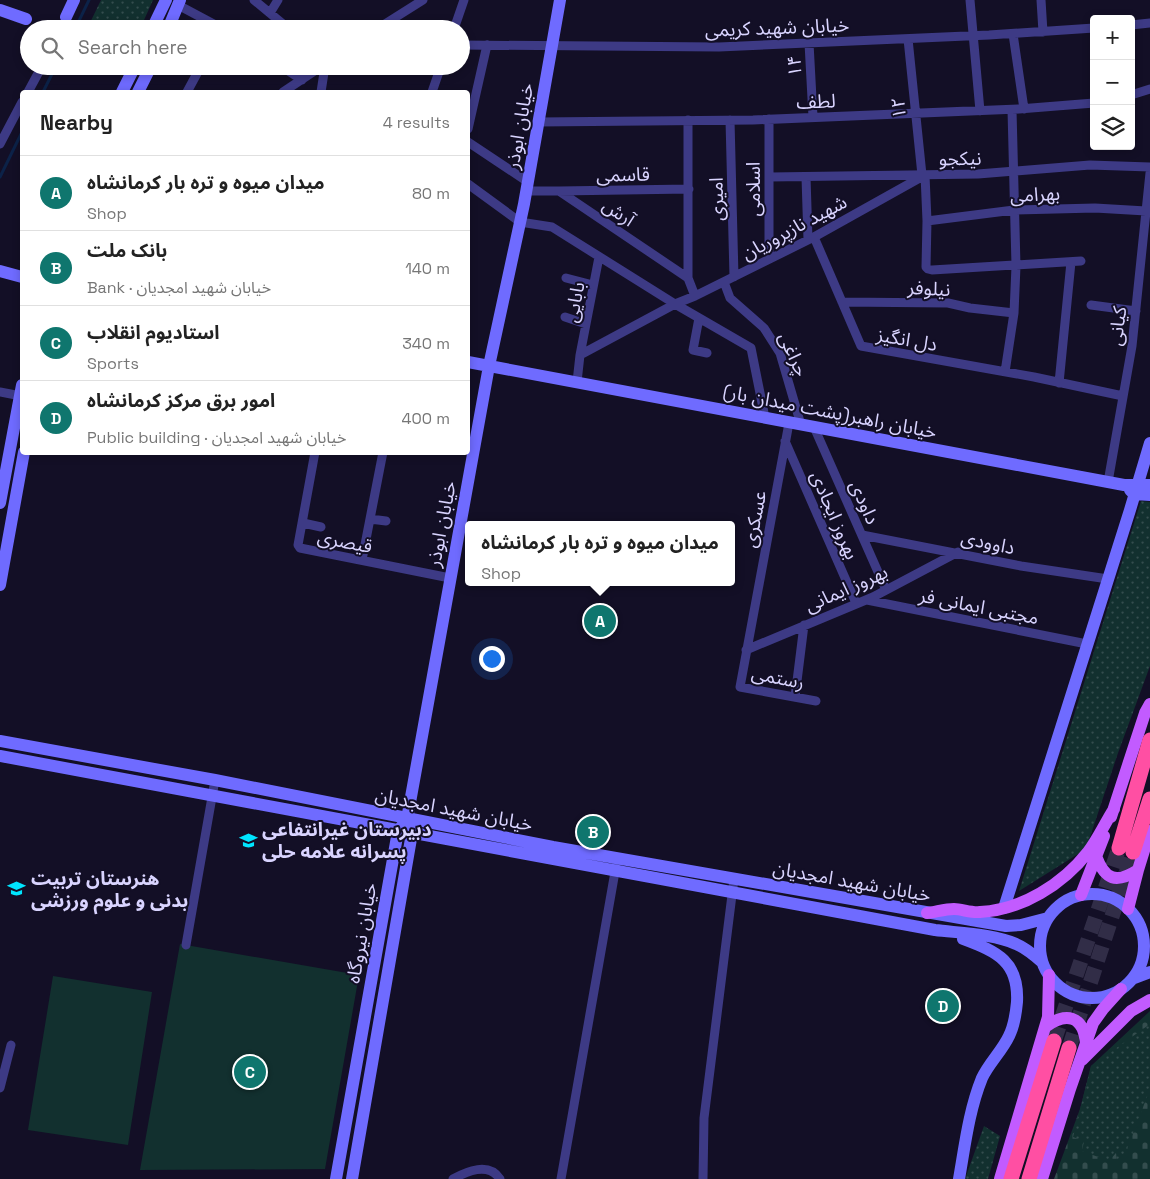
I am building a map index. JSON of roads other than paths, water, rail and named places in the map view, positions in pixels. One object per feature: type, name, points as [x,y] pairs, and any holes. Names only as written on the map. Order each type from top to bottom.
[{"type":"highway","points":[[1150,740],[1126,850],[1150,799]]},
{"type":"highway","points":[[1011,1179],[1054,1041]]},
{"type":"highway","points":[[1029,1179],[1070,1048]]},
{"type":"main road","points":[[66,17],[74,0]]},
{"type":"main road","points":[[156,20],[166,0]]},
{"type":"main road","name":"خیابان ابوذر","points":[[407,819],[489,366],[527,187],[560,0]]},
{"type":"main road","points":[[172,20],[179,3]]},
{"type":"main road","points":[[0,10],[26,19]]},
{"type":"main road","points":[[123,90],[130,75]]},
{"type":"main road","points":[[139,90],[146,75]]},
{"type":"main road","points":[[0,271],[20,276]]},
{"type":"main road","name":"خیابان راهبر(پشت میدان بار)","points":[[470,362],[1141,488],[1150,495]]},
{"type":"main road","points":[[0,503],[20,401]]},
{"type":"main road","points":[[1004,908],[1108,579],[1141,488],[1150,442]]},
{"type":"main road","points":[[0,585],[23,455]]},
{"type":"main road","points":[[1081,895],[1114,809],[1145,712],[1150,704]]},
{"type":"main road","name":"خیابان شهید امجدیان","points":[[0,741],[215,780],[407,819],[616,864],[732,892],[935,930],[1003,939],[1017,944],[1042,962]]},
{"type":"main road","name":"خیابان شهید امجدیان","points":[[0,756],[398,831],[616,864],[734,879],[1006,926],[1021,925],[1048,918]]},
{"type":"main road","points":[[927,913],[954,909],[980,912],[1004,908],[1026,900],[1047,889],[1067,874],[1088,852],[1114,809]]},
{"type":"main road","name":"خیابان نیروگاه","points":[[336,1179],[398,831],[407,819]]},
{"type":"main road","name":"خیابان نیروگاه","points":[[352,1179],[412,833],[407,819]]},
{"type":"main road","points":[[1128,909],[1150,831]]},
{"type":"main road","points":[[1096,856],[1107,876],[1117,879],[1128,877],[1138,870]]},
{"type":"main road","points":[[1042,1179],[1078,1063],[1094,1023],[1103,1009],[1132,979],[1140,966],[1146,937],[1138,921],[1128,909],[1115,899],[1098,895],[1081,895],[1057,907],[1048,918],[1042,932],[1040,947],[1042,962],[1049,975],[1060,987],[1074,995],[1090,998],[1106,996],[1121,989]]},
{"type":"main road","points":[[935,930],[978,944],[1000,957],[1013,970],[1018,990],[1016,1012],[1009,1036],[983,1076],[975,1099],[959,1179]]},
{"type":"main road","points":[[1132,979],[1150,972]]},
{"type":"main road","points":[[1000,1179],[1048,1016],[1049,975]]},
{"type":"main road","points":[[1078,1063],[1131,1011],[1150,1000]]},
{"type":"main road","points":[[1045,1027],[1059,1019],[1074,1019],[1081,1024],[1086,1043]]},
{"type":"street","points":[[254,0],[278,20]]},
{"type":"street","points":[[270,13],[278,0]]},
{"type":"street","points":[[391,20],[423,0]]},
{"type":"street","points":[[457,20],[464,0]]},
{"type":"street","points":[[970,0],[980,111]]},
{"type":"street","points":[[1041,0],[1044,32]]},
{"type":"street","points":[[179,3],[208,20]]},
{"type":"street","points":[[1135,25],[1150,23]]},
{"type":"street","name":"خیابان شهید کریمی","points":[[470,45],[719,47],[974,36],[1090,28]]},
{"type":"street","points":[[1013,34],[1024,109]]},
{"type":"street","name":"۱۲","points":[[908,39],[923,175]]},
{"type":"street","name":"۱۴","points":[[809,43],[813,117]]},
{"type":"street","points":[[470,121],[488,45]]},
{"type":"street","points":[[29,90],[37,75]]},
{"type":"street","points":[[188,90],[196,75]]},
{"type":"street","points":[[294,75],[302,80]]},
{"type":"street","points":[[286,90],[310,75]]},
{"type":"street","points":[[322,90],[323,75]]},
{"type":"street","points":[[433,90],[438,75]]},
{"type":"street","points":[[1135,94],[1150,89]]},
{"type":"street","name":"لطف","points":[[538,122],[769,119],[1012,110],[1090,102]]},
{"type":"street","points":[[0,144],[20,106]]},
{"type":"street","points":[[1005,372],[1014,313],[1016,266],[1012,110]]},
{"type":"street","name":"اسلامی","points":[[769,119],[769,259]]},
{"type":"street","points":[[688,120],[688,278],[695,296]]},
{"type":"street","name":"امیری","points":[[730,120],[734,277]]},
{"type":"street","points":[[470,144],[527,187],[558,191]]},
{"type":"street","name":"نیکجو","points":[[770,177],[978,174],[1090,165],[1150,167]]},
{"type":"street","name":"کیانی","points":[[1108,482],[1132,346],[1150,173]]},
{"type":"street","points":[[923,175],[927,221],[926,267],[928,269],[1016,266],[1081,261]]},
{"type":"street","name":"شهید نازپروریان","points":[[580,354],[674,304],[695,296],[811,238],[923,175]]},
{"type":"street","points":[[806,177],[811,238]]},
{"type":"street","points":[[470,185],[520,222],[552,227],[674,304],[752,348],[765,418]]},
{"type":"street","name":"قاسمی","points":[[558,191],[689,189]]},
{"type":"street","name":"آرش","points":[[558,191],[688,278]]},
{"type":"street","name":"بهرامی","points":[[927,221],[1014,210],[1095,208],[1146,210]]},
{"type":"street","name":"دل انگیز","points":[[811,238],[861,346],[1123,396]]},
{"type":"street","name":"بابایی","points":[[580,354],[599,256]]},
{"type":"street","points":[[1059,383],[1071,262]]},
{"type":"street","points":[[566,278],[594,285]]},
{"type":"street","name":"چراغی","points":[[724,282],[730,298],[764,328],[780,353],[801,425]]},
{"type":"street","name":"نیلوفر","points":[[842,302],[948,303],[970,308],[1014,313]]},
{"type":"street","points":[[1091,306],[1136,310]]},
{"type":"street","points":[[565,317],[586,324]]},
{"type":"street","points":[[699,318],[693,350],[707,353]]},
{"type":"street","points":[[576,382],[580,354]]},
{"type":"street","points":[[0,392],[20,391]]},
{"type":"street","name":"عسکری","points":[[746,650],[786,441],[801,425]]},
{"type":"street","name":"داودی","points":[[801,425],[862,535],[886,590]]},
{"type":"street","name":"بهروز ایجادی","points":[[786,441],[861,601]]},
{"type":"street","name":"قیصری","points":[[314,455],[298,545],[300,548],[450,578]]},
{"type":"street","points":[[362,560],[382,455]]},
{"type":"street","points":[[370,519],[386,521]]},
{"type":"street","points":[[302,523],[321,527]]},
{"type":"street","name":"داوودی","points":[[862,535],[958,552],[1021,566],[1108,579]]},
{"type":"street","name":"بهروز ایمانی","points":[[746,650],[886,590],[958,552]]},
{"type":"street","name":"مجتبی ایمانی فر","points":[[861,601],[1087,644]]},
{"type":"street","points":[[795,697],[804,625]]},
{"type":"street","name":"رستمی","points":[[746,650],[740,688],[816,701]]},
{"type":"street","points":[[186,945],[215,780]]},
{"type":"street","points":[[561,1179],[616,864]]},
{"type":"street","points":[[703,1179],[704,1118],[734,879]]},
{"type":"street","points":[[0,1088],[11,1045]]},
{"type":"street","points":[[453,1179],[478,1169],[492,1171],[500,1179]]},
{"type":"waterway","points":[[79,20],[89,0]]},
{"type":"waterway","points":[[44,90],[52,75]]},
{"type":"waterway","points":[[0,177],[20,136]]},
{"type":"tunnel","points":[[1054,1041],[1119,848]]},
{"type":"tunnel","points":[[1069,1048],[1133,852]]},
{"type":"place","name":"میدان میوه و تره بار کرمانشاه","points":[[600,621]]},
{"type":"place","name":"بانک ملت","points":[[593,832]]},
{"type":"place","name":"دبیرستان غیرانتفاعی پسرانه علامه حلی","points":[[248,840]]},
{"type":"place","name":"هنرستان تربیت بدنی و علوم ورزشی","points":[[17,889]]},
{"type":"place","name":"امور برق مرکز کرمانشاه","points":[[943,1006]]},
{"type":"place","name":"استادیوم انقلاب","points":[[250,1072]]}]
